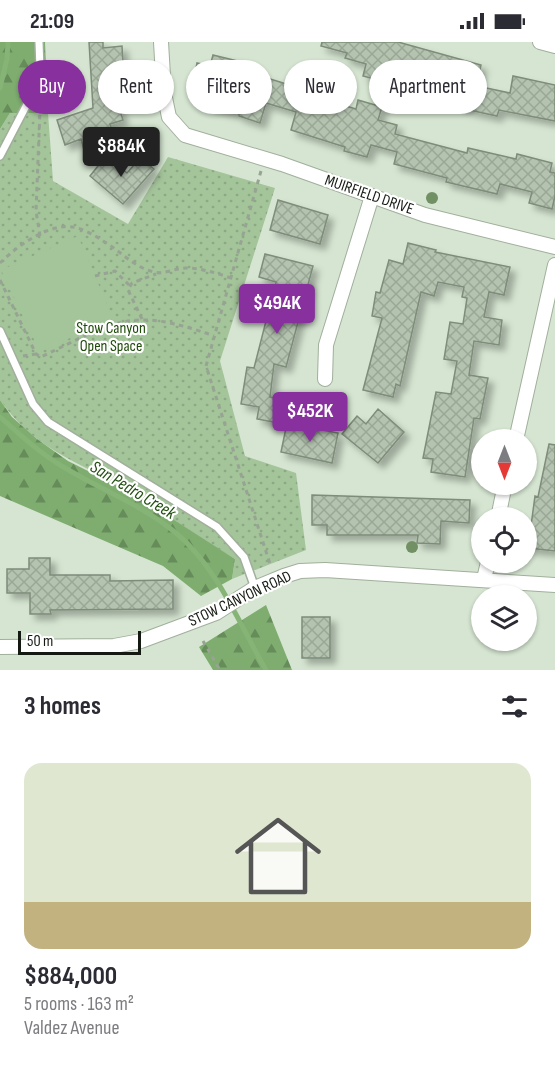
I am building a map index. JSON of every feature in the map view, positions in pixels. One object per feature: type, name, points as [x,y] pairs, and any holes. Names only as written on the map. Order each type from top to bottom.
[{"type":"street","name":"MUIRFIELD DRIVE","points":[[161,42],[164,93],[169,117],[185,135],[264,158],[425,214],[555,248]]},
{"type":"street","points":[[540,42],[555,46]]},
{"type":"street","points":[[325,379],[326,345],[372,196]]},
{"type":"street","points":[[518,429],[555,265]]},
{"type":"street","name":"STOW CANYON ROAD","points":[[0,647],[114,646],[141,642],[216,613],[255,588],[300,571],[325,570],[555,585]]},
{"type":"street","points":[[484,579],[485,573]]},
{"type":"lane","points":[[39,42],[40,60]]},
{"type":"lane","points":[[0,156],[22,114]]},
{"type":"lane","points":[[0,331],[33,404],[48,422],[217,527],[244,557],[255,588]]},
{"type":"path","points":[[40,114],[36,211],[40,236]]},
{"type":"path","points":[[264,158],[206,366],[275,580]]},
{"type":"path","points":[[0,263],[14,249],[40,236],[51,231],[73,227],[103,241],[138,267],[157,273]]},
{"type":"path","points":[[142,319],[128,291],[130,286],[157,273],[183,268],[202,269],[231,278]]},
{"type":"path","points":[[95,276],[115,271],[130,286]]},
{"type":"path","points":[[0,280],[36,354],[41,357],[114,322],[142,319],[179,323],[214,336]]},
{"type":"path","points":[[203,642],[220,670]]},
{"type":"green space","points":[[0,42],[45,42],[46,60],[18,60],[18,113],[10,113],[0,129]]},
{"type":"green space","name":"Stow Canyon Open Space","points":[[10,113],[48,114],[53,181],[128,224],[168,157],[275,188],[220,361],[245,456],[296,473],[306,550],[232,579],[235,559],[134,494],[46,445],[30,433],[0,400],[0,129]]},
{"type":"green space","points":[[78,236],[113,318],[40,352],[1,270]]},
{"type":"green space","points":[[0,400],[12,417],[37,439],[68,461],[132,493],[235,559],[232,579],[201,596],[163,566],[0,496]]},
{"type":"green space","points":[[266,605],[292,670],[213,670],[199,647]]},
{"type":"building","points":[[89,42],[103,42],[103,48],[122,46],[123,60],[98,60],[98,114],[121,114],[123,120],[110,124],[117,144],[85,154],[81,139],[65,145],[57,120],[75,114],[86,114],[86,110],[93,108]]},
{"type":"building","points":[[322,42],[398,42],[463,60],[369,60],[369,78],[363,76],[366,64],[345,58],[347,53],[321,46]]},
{"type":"building","points":[[213,55],[234,60],[212,60]]},
{"type":"building","points":[[513,76],[555,85],[555,121],[499,110],[497,116],[487,114],[487,88],[510,93]]},
{"type":"building","points":[[272,80],[284,83],[284,108],[272,105]]},
{"type":"building","points":[[358,100],[369,103],[369,114],[380,114],[378,120],[397,125],[395,134],[467,153],[468,148],[516,159],[517,154],[552,163],[550,172],[555,173],[555,196],[552,209],[529,203],[532,192],[500,184],[497,194],[446,182],[447,178],[394,164],[397,152],[371,145],[367,157],[344,151],[345,147],[291,130],[295,114],[357,114]]},
{"type":"building","points":[[239,114],[263,114],[260,123],[239,116]]},
{"type":"building","points":[[106,156],[127,173],[140,158],[154,169],[123,204],[90,176]]},
{"type":"building","points":[[278,200],[328,215],[320,244],[270,230]]},
{"type":"building","points":[[408,243],[436,250],[435,252],[510,267],[504,295],[489,292],[484,317],[502,320],[499,345],[474,341],[469,375],[488,378],[480,419],[474,418],[471,429],[465,477],[431,472],[433,459],[423,458],[436,392],[451,394],[457,361],[444,359],[450,322],[463,324],[467,298],[462,297],[464,287],[438,282],[434,296],[421,292],[400,386],[396,384],[393,397],[363,390],[382,318],[372,316],[376,292],[380,293],[389,260],[403,264]]},
{"type":"building","points":[[265,254],[313,266],[286,367],[274,364],[270,397],[288,399],[284,424],[257,419],[259,407],[241,404],[247,367],[254,368],[276,282],[259,277]]},
{"type":"building","points":[[378,409],[404,432],[378,463],[342,434],[357,416],[366,424]]},
{"type":"building","points":[[287,423],[338,433],[332,463],[281,452]]},
{"type":"building","points":[[549,444],[555,445],[555,551],[537,549],[537,507],[534,507],[535,496],[538,497]]},
{"type":"building","points":[[312,495],[470,500],[469,523],[441,521],[440,544],[417,543],[418,535],[327,535],[327,525],[312,525]]},
{"type":"building","points":[[29,558],[50,558],[50,575],[110,575],[110,581],[173,580],[173,609],[50,610],[51,614],[30,614],[30,593],[7,593],[7,569],[29,569]]},
{"type":"building","points":[[302,617],[330,617],[330,658],[302,658]]},
{"type":"waterway","name":"San Pedro Creek","points":[[0,88],[7,59],[8,42]]},
{"type":"waterway","name":"San Pedro Creek","points":[[0,417],[56,463],[150,514],[191,547],[227,597],[266,670]]}]
